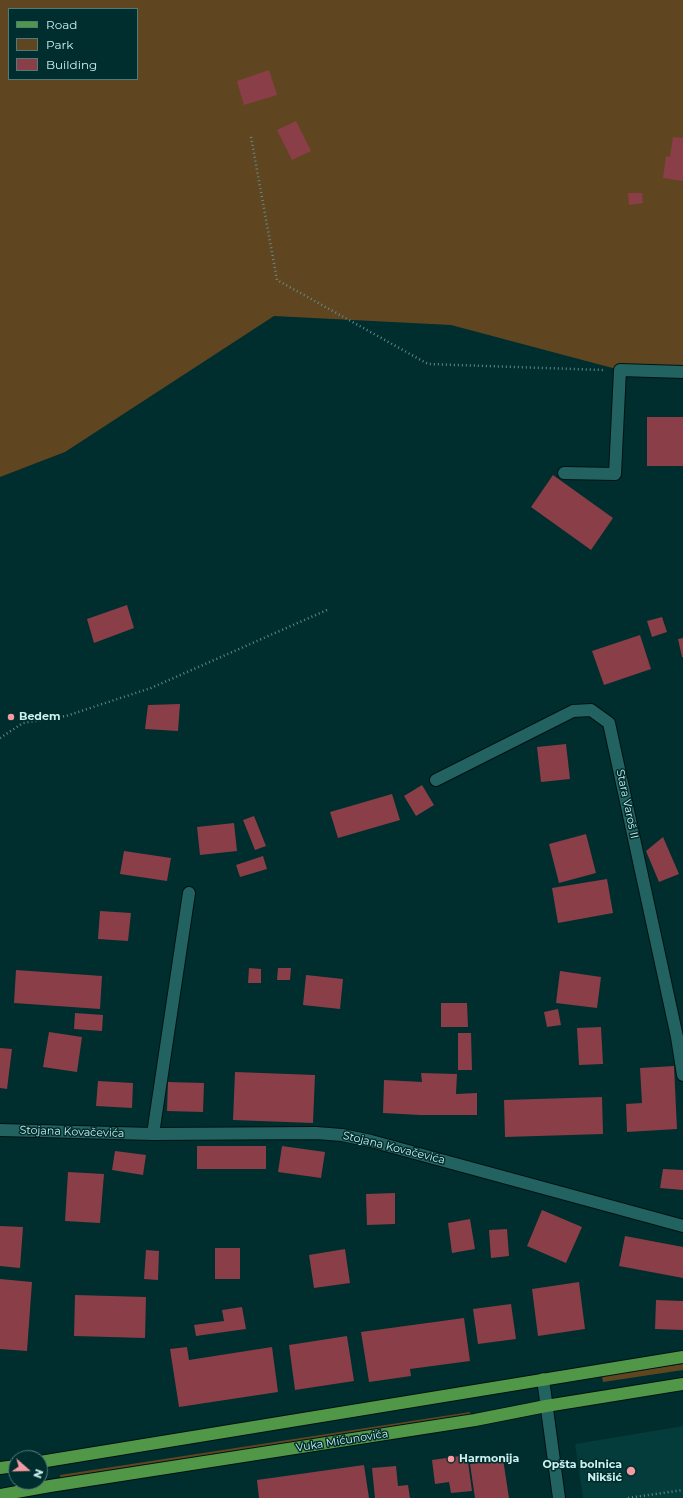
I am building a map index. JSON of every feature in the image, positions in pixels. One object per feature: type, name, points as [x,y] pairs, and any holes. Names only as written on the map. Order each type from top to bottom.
[{"type":"main road","points":[[48,1461],[683,1357]]},
{"type":"main road","name":"Vuka Mićunovića","points":[[0,1495],[475,1420],[546,1406],[683,1384]]},
{"type":"street","points":[[564,473],[615,474],[620,370],[683,372]]},
{"type":"street","name":"Stara Varoš II","points":[[436,780],[572,711],[591,710],[609,723],[676,1030],[683,1075]]},
{"type":"street","points":[[152,1134],[189,893]]},
{"type":"street","name":"Stojana Kovačevića","points":[[0,1130],[152,1134],[316,1133],[342,1135],[371,1141],[683,1226]]},
{"type":"street","points":[[543,1380],[559,1498]]},
{"type":"path","points":[[251,137],[277,280],[428,364],[620,370]]},
{"type":"path","points":[[0,738],[23,723],[66,716],[151,688],[327,610]]},
{"type":"path","points":[[628,1498],[683,1490]]},
{"type":"shaded area","name":"Opšta bolnica Nikšić","points":[[683,1426],[683,1498],[583,1498],[575,1444]]},
{"type":"green space","points":[[0,0],[683,0],[683,373],[620,370],[451,325],[274,316],[65,452],[0,477]]},
{"type":"green space","points":[[683,1364],[683,1370],[603,1382],[602,1376]]},
{"type":"green space","points":[[470,1412],[471,1418],[61,1481],[60,1475]]},
{"type":"building","points":[[269,70],[277,95],[244,105],[237,81]]},
{"type":"building","points":[[296,121],[311,151],[292,160],[277,130]]},
{"type":"building","points":[[673,137],[683,138],[683,181],[663,178],[666,156],[670,157]]},
{"type":"building","points":[[628,193],[642,193],[643,203],[629,205]]},
{"type":"building","points":[[647,417],[683,417],[683,466],[647,466]]},
{"type":"building","points":[[553,475],[613,518],[591,550],[531,507]]},
{"type":"building","points":[[127,605],[134,628],[94,643],[87,619]]},
{"type":"building","points":[[662,617],[667,632],[652,637],[647,621]]},
{"type":"building","points":[[640,635],[651,669],[604,685],[592,651]]},
{"type":"building","points":[[683,638],[683,657],[682,657],[678,639]]},
{"type":"building","points":[[180,704],[178,731],[145,729],[148,705]]},
{"type":"building","points":[[566,744],[570,779],[541,782],[537,747]]},
{"type":"building","points":[[422,785],[434,805],[416,816],[404,796]]},
{"type":"building","points":[[392,794],[400,820],[338,838],[330,812]]},
{"type":"building","points":[[254,816],[266,846],[255,850],[243,820]]},
{"type":"building","points":[[234,823],[237,851],[200,855],[197,827]]},
{"type":"building","points":[[586,834],[596,873],[559,883],[549,844]]},
{"type":"building","points":[[663,837],[679,874],[659,882],[646,851]]},
{"type":"building","points":[[124,851],[171,858],[167,881],[120,874]]},
{"type":"building","points":[[263,856],[267,869],[240,877],[236,865]]},
{"type":"building","points":[[607,879],[613,913],[558,923],[552,888]]},
{"type":"building","points":[[100,911],[131,913],[128,941],[98,939]]},
{"type":"building","points":[[249,968],[261,969],[261,983],[248,983]]},
{"type":"building","points":[[278,968],[291,968],[290,980],[277,980]]},
{"type":"building","points":[[16,970],[102,976],[100,1009],[14,1003]]},
{"type":"building","points":[[560,971],[601,977],[597,1008],[556,1003]]},
{"type":"building","points":[[306,975],[343,979],[340,1009],[303,1005]]},
{"type":"building","points":[[441,1003],[467,1003],[468,1027],[441,1027]]},
{"type":"building","points":[[558,1009],[561,1025],[547,1027],[544,1012]]},
{"type":"building","points":[[75,1013],[103,1015],[102,1031],[74,1029]]},
{"type":"building","points":[[601,1027],[603,1064],[579,1065],[577,1028]]},
{"type":"building","points":[[49,1032],[82,1037],[77,1072],[43,1067]]},
{"type":"building","points":[[458,1033],[471,1033],[472,1070],[458,1070]]},
{"type":"building","points":[[0,1048],[12,1049],[7,1089],[0,1088]]},
{"type":"building","points":[[674,1066],[677,1129],[627,1132],[626,1104],[642,1103],[640,1068]]},
{"type":"building","points":[[235,1072],[315,1075],[313,1123],[233,1120]]},
{"type":"building","points":[[421,1073],[457,1074],[456,1094],[477,1093],[477,1115],[420,1115],[383,1113],[384,1080],[422,1082]]},
{"type":"building","points":[[98,1081],[133,1083],[132,1108],[96,1106]]},
{"type":"building","points":[[168,1082],[204,1083],[203,1112],[167,1111]]},
{"type":"building","points":[[602,1097],[603,1134],[505,1137],[504,1100]]},
{"type":"building","points":[[197,1146],[266,1146],[266,1169],[197,1169]]},
{"type":"building","points":[[282,1146],[325,1152],[321,1178],[278,1172]]},
{"type":"building","points":[[115,1151],[146,1155],[143,1175],[112,1170]]},
{"type":"building","points":[[663,1169],[683,1170],[683,1190],[660,1188]]},
{"type":"building","points":[[68,1172],[104,1174],[100,1223],[65,1221]]},
{"type":"building","points":[[395,1193],[395,1224],[367,1225],[366,1194]]},
{"type":"building","points":[[542,1210],[582,1227],[566,1263],[527,1246]]},
{"type":"building","points":[[470,1219],[475,1249],[452,1253],[448,1223]]},
{"type":"building","points":[[0,1226],[23,1227],[20,1268],[0,1266]]},
{"type":"building","points":[[507,1229],[509,1256],[491,1258],[489,1230]]},
{"type":"building","points":[[625,1236],[683,1247],[683,1278],[619,1266]]},
{"type":"building","points":[[215,1248],[240,1248],[240,1279],[215,1279]]},
{"type":"building","points":[[345,1249],[350,1283],[314,1288],[309,1255]]},
{"type":"building","points":[[146,1250],[159,1251],[158,1280],[144,1279]]},
{"type":"building","points":[[0,1279],[32,1282],[27,1351],[0,1349]]},
{"type":"building","points":[[579,1282],[585,1329],[538,1336],[532,1289]]},
{"type":"building","points":[[75,1295],[146,1297],[145,1338],[74,1336]]},
{"type":"building","points":[[656,1300],[683,1301],[683,1330],[655,1329]]},
{"type":"building","points":[[511,1304],[516,1339],[478,1344],[473,1309]]},
{"type":"building","points":[[242,1307],[246,1329],[196,1336],[194,1325],[224,1321],[222,1310]]},
{"type":"building","points":[[464,1318],[470,1361],[410,1369],[411,1376],[369,1382],[361,1332]]},
{"type":"building","points":[[347,1336],[354,1381],[295,1390],[289,1345]]},
{"type":"building","points":[[187,1347],[189,1360],[272,1347],[278,1392],[179,1407],[170,1349]]},
{"type":"building","points":[[467,1455],[472,1491],[451,1493],[449,1482],[435,1484],[432,1460]]},
{"type":"building","points":[[503,1459],[509,1498],[475,1498],[470,1464]]},
{"type":"building","points":[[364,1465],[369,1498],[259,1498],[257,1480]]},
{"type":"building","points":[[396,1466],[398,1486],[408,1485],[410,1498],[375,1498],[372,1468]]},
{"type":"place","name":"Bedem","points":[[11,717]]},
{"type":"place","name":"Harmonija","points":[[451,1459]]},
{"type":"place","name":"Opšta bolnica Nikšić","points":[[631,1471]]}]
